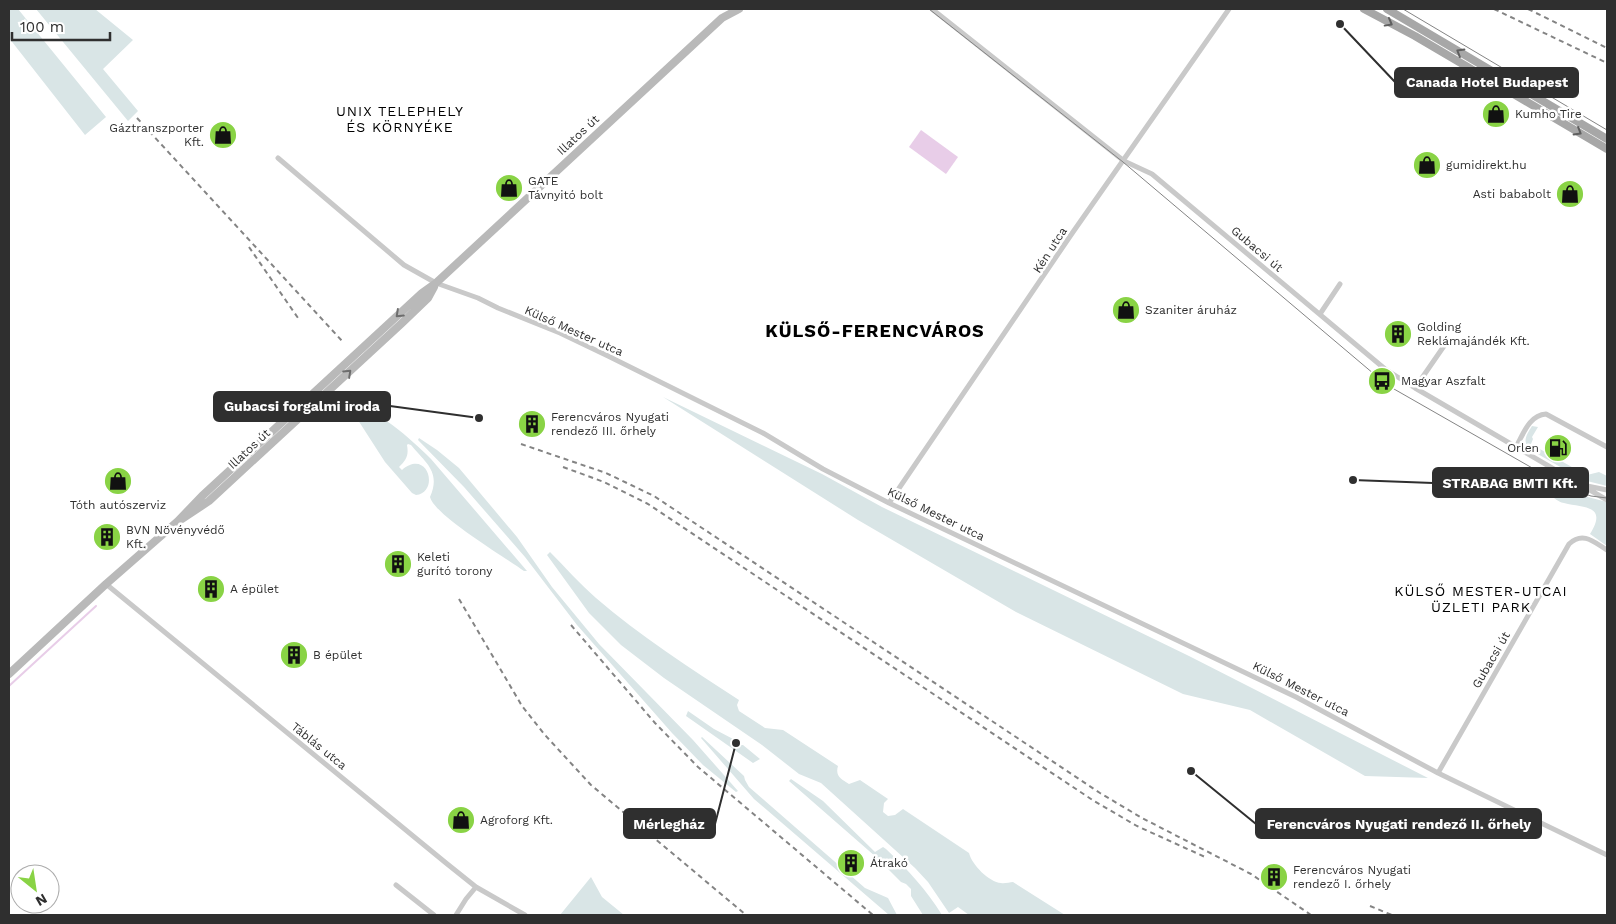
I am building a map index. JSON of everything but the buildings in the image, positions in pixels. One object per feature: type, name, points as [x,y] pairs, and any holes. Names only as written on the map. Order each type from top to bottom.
[{"type":"main road","points":[[1364,9],[1430,45],[1607,149]]},
{"type":"main road","points":[[1387,9],[1607,139]]},
{"type":"street","name":"Illatos út","points":[[9,674],[106,584],[178,522],[209,489],[436,283],[722,18],[739,9]]},
{"type":"street","name":"Gubacsi út","points":[[932,9],[1124,161],[1152,174],[1385,369],[1607,500]]},
{"type":"street","name":"Kén utca","points":[[889,503],[1074,232],[1230,9]]},
{"type":"street","name":"Külső Mester utca","points":[[278,158],[404,265],[436,283],[478,298],[608,356],[763,433],[823,469],[889,503],[1296,696],[1438,772],[1607,856]]},
{"type":"street","points":[[1320,314],[1340,284]]},
{"type":"street","points":[[1415,388],[1444,346]]},
{"type":"street","points":[[1516,447],[1531,421],[1541,414],[1550,416],[1607,447]]},
{"type":"street","name":"Gubacsi út","points":[[1582,485],[1607,490]]},
{"type":"street","name":"Gubacsi út","points":[[1438,772],[1569,544],[1581,537],[1589,539],[1607,550]]},
{"type":"street","name":"Táblás utca","points":[[106,584],[476,887],[521,914]]},
{"type":"street","points":[[396,884],[434,915]]},
{"type":"street","points":[[456,915],[476,887]]},
{"type":"shaded area","points":[[9,9],[18,9],[106,117],[85,135],[9,38]]},
{"type":"shaded area","points":[[36,9],[95,9],[133,40],[103,69],[138,111],[128,121]]},
{"type":"shaded area","points":[[921,130],[958,157],[946,174],[909,147]]},
{"type":"shaded area","points":[[663,397],[822,474],[882,507],[1189,656],[1428,778],[1365,776],[1250,710],[1183,694],[1016,612],[858,520]]},
{"type":"shaded area","points":[[347,403],[381,417],[423,451],[527,571],[524,571],[472,536],[434,505],[430,497],[434,481],[433,474],[427,463],[408,444],[406,458],[399,467],[402,470],[411,465],[419,464],[428,473],[429,480],[428,487],[423,492],[416,495],[412,493],[385,462]]},
{"type":"shaded area","points":[[1532,426],[1538,427],[1532,437],[1531,444],[1579,471],[1586,470],[1587,475],[1599,472],[1607,476],[1607,486],[1583,480],[1529,449],[1526,440]]},
{"type":"shaded area","points":[[419,438],[459,468],[517,537],[552,587],[599,644],[693,740],[738,791],[736,792],[703,765],[672,733],[577,625],[525,557],[464,487],[418,440]]},
{"type":"shaded area","points":[[1561,486],[1580,495],[1607,502],[1607,546],[1590,534],[1595,525],[1596,518],[1595,513],[1591,509],[1563,503],[1554,498]]},
{"type":"shaded area","points":[[550,552],[584,587],[613,612],[666,651],[739,700],[737,705],[739,711],[765,728],[783,730],[838,766],[838,775],[849,784],[860,780],[888,799],[884,803],[883,812],[888,816],[895,815],[903,809],[969,853],[977,868],[991,880],[1002,883],[1013,882],[1065,915],[969,915],[958,907],[949,913],[928,882],[915,868],[821,783],[799,774],[762,745],[664,678],[621,645],[589,613],[547,555]]},
{"type":"shaded area","points":[[688,711],[714,729],[735,740],[731,746],[736,749],[739,745],[743,745],[760,759],[753,763],[686,716]]},
{"type":"shaded area","points":[[702,737],[744,776],[749,787],[865,888],[888,898],[897,915],[889,915],[754,799]]},
{"type":"shaded area","points":[[791,779],[823,801],[875,852],[883,847],[886,849],[916,880],[942,915],[923,915],[911,896],[911,889],[789,781]]},
{"type":"shaded area","points":[[591,877],[602,897],[624,915],[560,915]]},
{"type":"waterway","points":[[9,686],[96,606]]},
{"type":"tram line","points":[[929,9],[1123,162],[1387,385],[1569,489],[1591,496],[1607,498]]},
{"type":"tram line","points":[[1403,9],[1607,130]]},
{"type":"railway","points":[[1494,9],[1607,63]]},
{"type":"railway","points":[[1528,9],[1607,48]]},
{"type":"railway","points":[[137,118],[343,342]]},
{"type":"railway","points":[[249,247],[298,318]]},
{"type":"railway","points":[[521,444],[606,473],[654,496],[1100,793],[1142,818],[1251,874],[1311,915]]},
{"type":"railway","points":[[563,467],[604,482],[648,504],[1094,801],[1137,826],[1205,857]]},
{"type":"railway","points":[[459,599],[522,706],[545,735],[591,785],[746,915]]},
{"type":"railway","points":[[571,625],[655,723],[698,767],[873,915]]},
{"type":"railway","points":[[1370,906],[1392,915]]},
{"type":"place","name":"Canada Hotel Budapest","points":[[1340,24]]},
{"type":"place","name":"Kumho Tire","points":[[1496,114]]},
{"type":"place","name":"Gáztranszporter Kft.","points":[[223,135]]},
{"type":"place","name":"gumidirekt.hu","points":[[1427,165]]},
{"type":"place","name":"GATE Távnyitó bolt","points":[[509,188]]},
{"type":"place","name":"Asti bababolt","points":[[1570,194]]},
{"type":"place","name":"Szaniter áruház","points":[[1126,310]]},
{"type":"place","name":"Golding Reklámajándék Kft.","points":[[1398,334]]},
{"type":"place","name":"Magyar Aszfalt","points":[[1382,381]]},
{"type":"place","name":"Gubacsi forgalmi iroda","points":[[479,418]]},
{"type":"place","name":"Ferencváros Nyugati rendező III. őrhely","points":[[532,424]]},
{"type":"place","name":"Orlen","points":[[1558,448]]},
{"type":"place","name":"STRABAG BMTI Kft.","points":[[1353,480]]},
{"type":"place","name":"Tóth autószerviz","points":[[118,481]]},
{"type":"place","name":"BVN Növényvédő Kft.","points":[[107,537]]},
{"type":"place","name":"Keleti gurító torony","points":[[398,564]]},
{"type":"place","name":"A épület","points":[[211,589]]},
{"type":"place","name":"B épület","points":[[294,655]]},
{"type":"place","name":"Mérlegház","points":[[736,743]]},
{"type":"place","name":"Ferencváros Nyugati rendező II. őrhely","points":[[1191,771]]},
{"type":"place","name":"Agroforg Kft.","points":[[461,820]]},
{"type":"place","name":"Átrakó","points":[[851,863]]},
{"type":"place","name":"Ferencváros Nyugati rendező I. őrhely","points":[[1274,877]]},
{"type":"district","name":"UNIX TELEPHELY ÉS KÖRNYÉKE","points":[[400,120]]},
{"type":"district","name":"KÜLSŐ-FERENCVÁROS","points":[[875,330]]},
{"type":"district","name":"KÜLSŐ MESTER-UTCAI ÜZLETI PARK","points":[[1481,600]]}]
